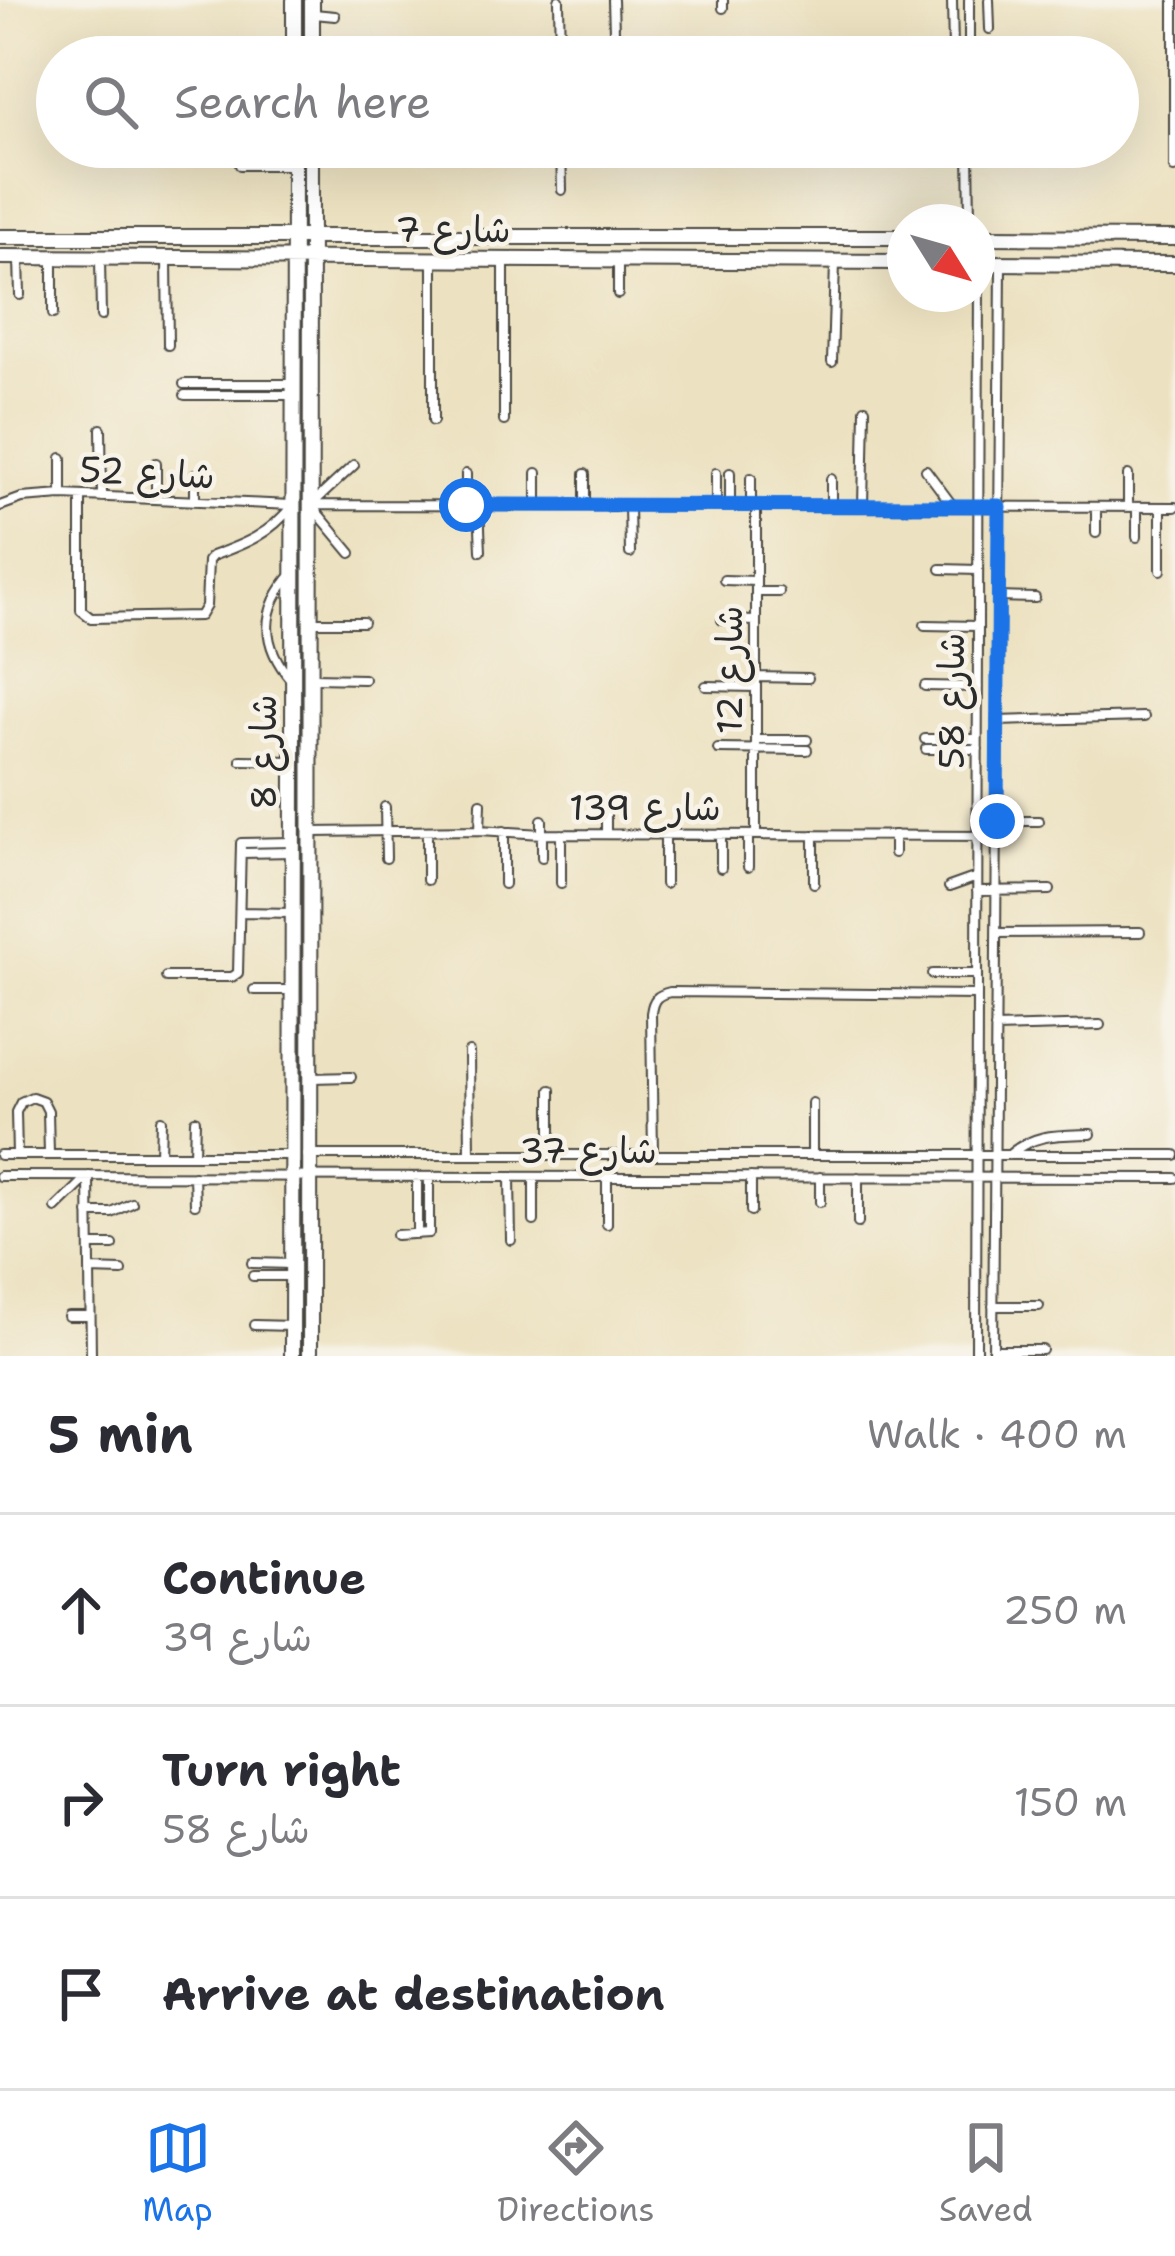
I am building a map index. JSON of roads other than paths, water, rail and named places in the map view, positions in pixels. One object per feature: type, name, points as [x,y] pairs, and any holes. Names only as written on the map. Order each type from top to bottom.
[{"type":"street","points":[[294,0],[294,36]]},
{"type":"street","name":"شارع 8","points":[[292,1356],[293,168]]},
{"type":"street","name":"شارع 8","points":[[310,1356],[311,168]]},
{"type":"street","name":"شارع 7","points":[[0,237],[887,237]]},
{"type":"street","points":[[995,237],[1175,238]]},
{"type":"street","name":"شارع 7","points":[[0,257],[887,262]]},
{"type":"street","points":[[995,263],[1175,264]]},
{"type":"lane","points":[[559,0],[560,36]]},
{"type":"lane","points":[[613,0],[614,32]]},
{"type":"lane","points":[[952,0],[952,36]]},
{"type":"lane","points":[[969,0],[969,36]]},
{"type":"lane","points":[[989,0],[990,29]]},
{"type":"lane","points":[[1174,0],[1174,168]]},
{"type":"lane","points":[[312,7],[335,16]]},
{"type":"lane","points":[[561,168],[562,190]]},
{"type":"lane","points":[[969,168],[970,204]]},
{"type":"lane","points":[[19,257],[20,295]]},
{"type":"lane","points":[[53,257],[53,314]]},
{"type":"lane","points":[[100,257],[100,316]]},
{"type":"lane","points":[[167,258],[168,345]]},
{"type":"lane","points":[[433,259],[433,421]]},
{"type":"lane","points":[[504,260],[504,422]]},
{"type":"lane","points":[[618,260],[618,294]]},
{"type":"lane","points":[[832,362],[835,262]]},
{"type":"lane","name":"شارع 58","points":[[993,1353],[1001,263]]},
{"type":"lane","name":"شارع 58","points":[[976,1356],[978,312]]},
{"type":"lane","points":[[184,384],[293,389]]},
{"type":"lane","points":[[185,395],[293,389]]},
{"type":"lane","points":[[863,506],[865,409]]},
{"type":"lane","points":[[101,429],[101,497]]},
{"type":"lane","points":[[62,458],[62,495]]},
{"type":"lane","points":[[155,500],[156,463]]},
{"type":"lane","points":[[351,553],[311,505],[354,465]]},
{"type":"lane","points":[[926,470],[953,506]]},
{"type":"lane","points":[[537,473],[537,506]]},
{"type":"lane","points":[[716,473],[716,506]]},
{"type":"lane","points":[[730,473],[730,506]]},
{"type":"lane","points":[[195,474],[195,501]]},
{"type":"lane","points":[[466,474],[466,505]]},
{"type":"lane","points":[[585,475],[585,506]]},
{"type":"lane","points":[[1128,475],[1137,537]]},
{"type":"lane","name":"شارع 12","points":[[748,867],[756,744],[751,478]]},
{"type":"lane","points":[[831,478],[831,506]]},
{"type":"lane","name":"شارع 52","points":[[0,506],[22,498],[62,495],[293,505],[1175,507]]},
{"type":"lane","points":[[81,496],[81,610],[91,618],[200,616],[206,606],[206,566],[212,556],[247,545],[279,523],[293,505]]},
{"type":"lane","points":[[479,505],[481,551]]},
{"type":"lane","points":[[629,506],[630,553]]},
{"type":"lane","points":[[1096,506],[1096,533]]},
{"type":"lane","points":[[1161,507],[1161,570]]},
{"type":"lane","points":[[941,569],[978,570]]},
{"type":"lane","points":[[292,681],[270,646],[268,626],[280,587],[295,572]]},
{"type":"lane","points":[[724,580],[779,592]]},
{"type":"lane","points":[[998,597],[1035,598]]},
{"type":"lane","points":[[722,620],[756,621]]},
{"type":"lane","points":[[311,622],[363,622]]},
{"type":"lane","points":[[925,625],[978,626]]},
{"type":"lane","points":[[706,686],[808,677]]},
{"type":"lane","points":[[311,678],[364,679]]},
{"type":"lane","points":[[926,686],[977,687]]},
{"type":"lane","points":[[998,722],[1144,717]]},
{"type":"lane","points":[[926,744],[977,744]]},
{"type":"lane","points":[[718,749],[807,745]]},
{"type":"lane","points":[[241,760],[292,761]]},
{"type":"lane","points":[[480,830],[481,802]]},
{"type":"lane","points":[[386,807],[386,858]]},
{"type":"lane","points":[[605,810],[605,834]]},
{"type":"lane","points":[[542,820],[542,857]]},
{"type":"lane","points":[[997,821],[1039,821]]},
{"type":"lane","points":[[427,831],[427,880]]},
{"type":"lane","points":[[504,831],[504,884]]},
{"type":"lane","name":"شارع 139","points":[[240,912],[241,848],[293,842],[311,832],[997,836]]},
{"type":"lane","points":[[561,834],[561,883]]},
{"type":"lane","points":[[665,834],[665,884]]},
{"type":"lane","points":[[721,835],[722,868]]},
{"type":"lane","points":[[814,835],[814,883]]},
{"type":"lane","points":[[894,835],[894,853]]},
{"type":"lane","points":[[949,887],[977,877]]},
{"type":"lane","points":[[977,891],[1050,890]]},
{"type":"lane","points":[[166,976],[235,976],[240,912],[293,913]]},
{"type":"lane","points":[[996,933],[1140,932]]},
{"type":"lane","points":[[932,974],[977,974]]},
{"type":"lane","points":[[254,990],[293,990]]},
{"type":"lane","points":[[652,1155],[651,1012],[659,994],[977,995]]},
{"type":"lane","points":[[995,1028],[1100,1025]]},
{"type":"lane","points":[[470,1052],[470,1155]]},
{"type":"lane","points":[[312,1078],[351,1077]]},
{"type":"lane","points":[[551,1090],[551,1155]]},
{"type":"lane","points":[[17,1155],[16,1112],[21,1102],[32,1097],[43,1101],[48,1111],[49,1155]]},
{"type":"lane","points":[[812,1102],[812,1155]]},
{"type":"lane","points":[[160,1120],[160,1155]]},
{"type":"lane","points":[[194,1155],[195,1120]]},
{"type":"lane","points":[[1009,1155],[1045,1135],[1090,1134]]},
{"type":"lane","name":"شارع 37","points":[[0,1155],[1175,1155]]},
{"type":"lane","name":"شارع 37","points":[[0,1176],[1175,1178]]},
{"type":"lane","points":[[56,1208],[89,1176]]},
{"type":"lane","points":[[89,1176],[91,1356]]},
{"type":"lane","points":[[194,1176],[195,1204]]},
{"type":"lane","points":[[417,1177],[422,1234]]},
{"type":"lane","points":[[422,1234],[429,1177]]},
{"type":"lane","points":[[510,1177],[511,1240]]},
{"type":"lane","points":[[534,1177],[534,1221]]},
{"type":"lane","points":[[607,1177],[607,1224]]},
{"type":"lane","points":[[751,1177],[751,1211]]},
{"type":"lane","points":[[820,1177],[820,1202]]},
{"type":"lane","points":[[858,1178],[858,1222]]},
{"type":"lane","points":[[89,1213],[112,1214],[133,1203]]},
{"type":"lane","points":[[396,1235],[422,1234]]},
{"type":"lane","points":[[90,1245],[113,1245]]},
{"type":"lane","points":[[252,1263],[292,1270]]},
{"type":"lane","points":[[90,1270],[122,1270]]},
{"type":"lane","points":[[253,1276],[292,1270]]},
{"type":"lane","points":[[993,1306],[1039,1306]]},
{"type":"lane","points":[[68,1316],[91,1316]]},
{"type":"lane","points":[[254,1325],[292,1326]]},
{"type":"lane","points":[[993,1353],[1042,1350]]}]
